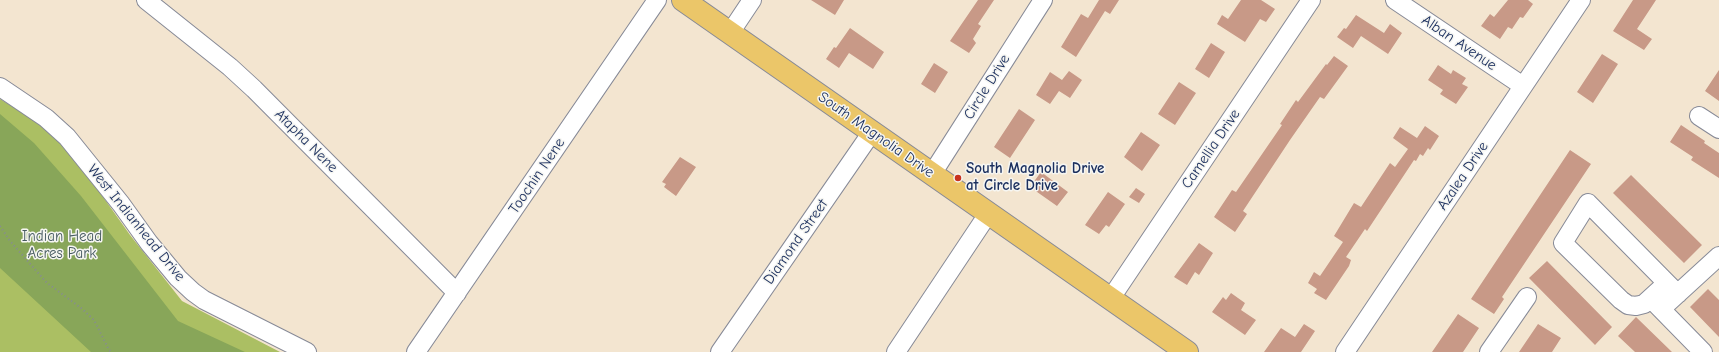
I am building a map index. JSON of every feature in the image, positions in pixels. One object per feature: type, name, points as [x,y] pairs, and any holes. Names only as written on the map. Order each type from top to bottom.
[{"type":"main road","name":"South Magnolia Drive","points":[[683,0],[1187,352]]},
{"type":"street","name":"Atapha Nene","points":[[146,0],[230,67],[254,89],[457,293]]},
{"type":"street","name":"Toochin Nene","points":[[416,352],[657,0]]},
{"type":"street","points":[[730,33],[752,0]]},
{"type":"street","name":"Circle Drive","points":[[932,174],[1043,0]]},
{"type":"street","name":"Camellia Drive","points":[[1111,298],[1311,0]]},
{"type":"street","name":"Alban Avenue","points":[[1395,0],[1523,86]]},
{"type":"street","name":"Azalea Drive","points":[[1345,352],[1581,0]]},
{"type":"street","name":"West Indianhead Drive","points":[[0,87],[46,118],[67,137],[149,243],[178,278],[192,292],[204,300],[307,352]]},
{"type":"street","points":[[1699,116],[1719,129]]},
{"type":"street","name":"Diamond Street","points":[[720,352],[872,132]]},
{"type":"street","points":[[1672,289],[1588,203],[1563,243],[1621,300],[1628,305],[1636,306],[1656,304],[1672,289],[1719,256]]},
{"type":"street","points":[[896,352],[988,214]]},
{"type":"street","points":[[1489,352],[1527,297]]},
{"type":"street","points":[[1656,304],[1703,352]]},
{"type":"path","points":[[0,226],[10,241],[47,283],[81,308],[94,320],[109,350],[112,352]]},
{"type":"green space","name":"Indian Head Acres Park","points":[[0,99],[33,119],[67,146],[130,235],[182,301],[280,352],[0,352]]},
{"type":"green space","name":"Indian Head Acres Park","points":[[0,114],[34,143],[81,196],[178,321],[245,352],[91,352],[0,268]]},
{"type":"building","points":[[811,0],[844,0],[835,15]]},
{"type":"building","points":[[978,0],[994,0],[978,24],[981,26],[973,39],[976,43],[969,53],[950,41]]},
{"type":"building","points":[[1099,0],[1119,0],[1110,14],[1105,11],[1076,57],[1061,47],[1081,14],[1088,18]]},
{"type":"building","points":[[1241,0],[1261,0],[1275,9],[1266,22],[1260,19],[1245,42],[1217,24],[1222,15],[1228,19]]},
{"type":"building","points":[[1508,0],[1528,0],[1533,4],[1523,18],[1520,17],[1512,29],[1508,27],[1500,39],[1481,26],[1490,14],[1494,17]]},
{"type":"building","points":[[1633,0],[1656,0],[1637,29],[1652,39],[1644,50],[1613,31]]},
{"type":"building","points":[[1356,15],[1384,33],[1390,24],[1402,33],[1388,54],[1361,36],[1353,48],[1337,37],[1344,28],[1346,29]]},
{"type":"building","points":[[850,28],[884,52],[873,69],[849,53],[839,68],[826,59]]},
{"type":"building","points":[[1211,43],[1225,52],[1209,78],[1195,69]]},
{"type":"building","points":[[1602,54],[1618,64],[1593,103],[1577,92]]},
{"type":"building","points":[[1334,56],[1348,66],[1324,99],[1320,97],[1290,140],[1243,211],[1247,214],[1235,232],[1214,217],[1232,190],[1236,192],[1282,125],[1280,124],[1296,100],[1298,102],[1326,64],[1327,65]]},
{"type":"building","points":[[934,63],[948,72],[935,93],[921,84]]},
{"type":"building","points":[[1438,65],[1451,74],[1453,70],[1466,78],[1462,84],[1468,87],[1456,104],[1440,94],[1443,90],[1428,80]]},
{"type":"building","points":[[1719,70],[1719,101],[1705,91]]},
{"type":"building","points":[[1069,71],[1082,80],[1070,98],[1059,91],[1050,104],[1036,95],[1050,72],[1062,80]]},
{"type":"building","points":[[1179,82],[1196,93],[1175,125],[1158,114]]},
{"type":"building","points":[[1019,109],[1035,120],[1010,158],[994,147]]},
{"type":"building","points":[[1681,125],[1705,141],[1704,143],[1719,153],[1719,178],[1691,160],[1693,157],[1670,142]]},
{"type":"building","points":[[1425,126],[1439,136],[1430,150],[1428,148],[1423,156],[1420,154],[1416,161],[1414,160],[1367,231],[1365,229],[1346,257],[1351,260],[1349,266],[1326,300],[1314,293],[1317,289],[1308,283],[1314,272],[1320,276],[1343,242],[1334,236],[1354,203],[1361,207],[1390,163],[1395,167],[1408,149],[1393,138],[1400,127],[1417,138]]},
{"type":"building","points":[[1141,132],[1160,145],[1142,171],[1124,157]]},
{"type":"building","points":[[1570,150],[1591,164],[1502,297],[1504,299],[1494,314],[1471,299]]},
{"type":"building","points":[[680,157],[696,167],[676,196],[664,187],[666,184],[662,182]]},
{"type":"building","points":[[1041,172],[1068,192],[1057,206],[1030,187]]},
{"type":"building","points":[[1631,175],[1702,245],[1684,263],[1613,193]]},
{"type":"building","points":[[1136,188],[1145,194],[1139,203],[1129,197]]},
{"type":"building","points":[[1108,192],[1125,204],[1109,227],[1106,225],[1099,234],[1085,225]]},
{"type":"building","points":[[1199,243],[1213,253],[1199,275],[1195,272],[1187,285],[1174,277]]},
{"type":"building","points":[[1547,261],[1612,327],[1595,345],[1529,278]]},
{"type":"building","points":[[1708,289],[1719,300],[1719,337],[1690,307]]},
{"type":"building","points":[[1231,293],[1245,303],[1241,310],[1256,320],[1245,335],[1212,312],[1223,297],[1226,300]]},
{"type":"building","points":[[1458,314],[1479,328],[1463,352],[1432,352]]},
{"type":"building","points":[[1636,317],[1672,352],[1635,352],[1618,336]]},
{"type":"building","points":[[1304,324],[1315,331],[1301,352],[1264,352],[1281,328],[1295,337]]},
{"type":"building","points":[[1538,324],[1561,338],[1552,352],[1519,352]]},
{"type":"place","name":"South Magnolia Drive at Circle Drive","points":[[958,178]]}]
